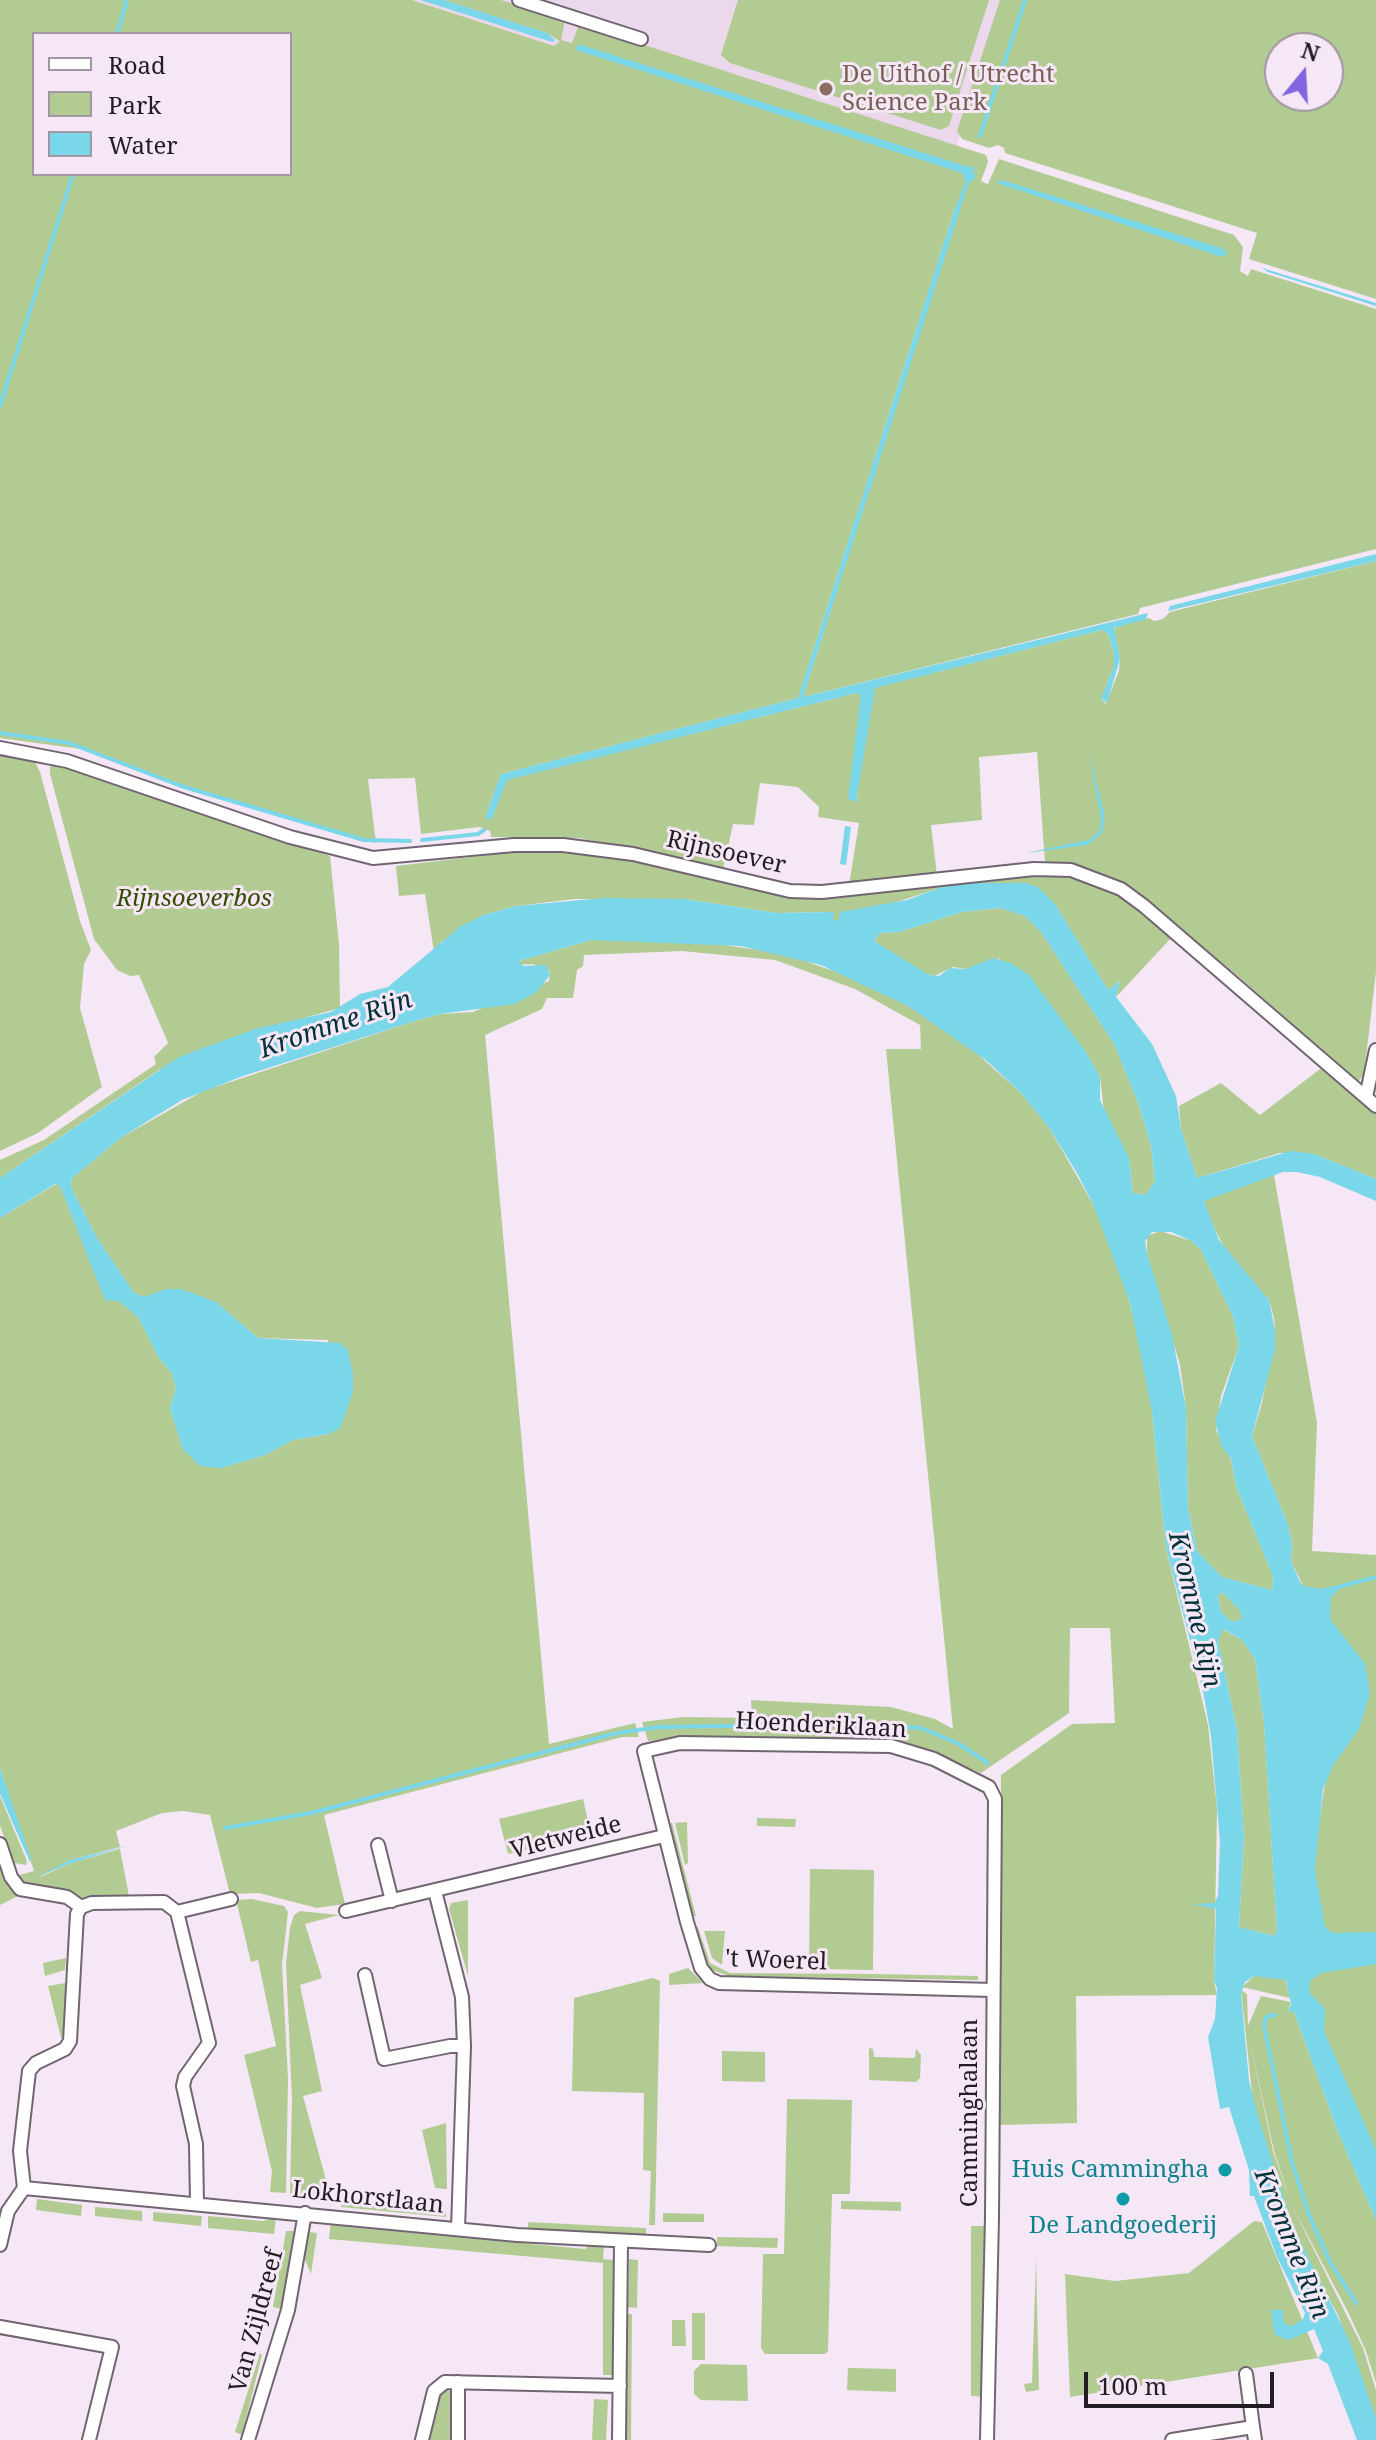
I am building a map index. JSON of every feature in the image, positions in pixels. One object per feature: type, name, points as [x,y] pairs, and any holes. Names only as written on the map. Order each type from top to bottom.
[{"type":"street","points":[[519,0],[641,39]]},
{"type":"street","name":"Rijnsoever","points":[[0,748],[67,761],[290,837],[373,858],[514,845],[563,845],[633,854],[762,885],[822,892],[1034,869],[1071,870],[1121,889],[1144,906],[1371,1102]]},
{"type":"street","points":[[1371,1102],[1376,1050]]},
{"type":"street","name":"Hoenderiklaan","points":[[664,1836],[644,1751],[680,1743],[891,1746],[934,1759],[989,1787]]},
{"type":"street","name":"Camminghalaan","points":[[987,2440],[995,1799],[989,1787]]},
{"type":"street","name":"Vletweide","points":[[346,1911],[664,1836]]},
{"type":"street","name":"'t Woerel","points":[[664,1836],[701,1968],[719,1983],[993,1990]]},
{"type":"street","points":[[0,1844],[16,1886],[28,1893],[67,1897],[81,1907]]},
{"type":"street","points":[[378,1845],[392,1901]]},
{"type":"street","points":[[435,1891],[462,1997],[464,2046],[458,2229]]},
{"type":"street","points":[[177,1912],[231,1899]]},
{"type":"street","points":[[0,2245],[4,2209],[24,2188],[20,2151],[29,2071],[36,2063],[65,2049],[70,2041],[71,1970],[77,1914],[81,1907],[92,1903],[164,1902],[177,1912],[209,2043],[185,2077],[183,2086],[196,2144],[197,2204]]},
{"type":"street","points":[[365,1975],[384,2059],[464,2046]]},
{"type":"street","name":"Lokhorstlaan","points":[[24,2188],[621,2243],[709,2245]]},
{"type":"street","name":"Van Zijldreef","points":[[248,2440],[288,2310],[305,2213]]},
{"type":"street","points":[[619,2440],[621,2243]]},
{"type":"street","points":[[0,2327],[112,2347],[89,2440]]},
{"type":"street","points":[[1172,2440],[1254,2434],[1246,2374]]},
{"type":"street","points":[[458,2382],[458,2440]]},
{"type":"street","points":[[422,2440],[438,2384],[620,2386]]},
{"type":"shaded area","name":"De Uithof / Utrecht Science Park","points":[[409,0],[1003,0],[947,178]]},
{"type":"green space","points":[[0,0],[412,0],[554,46],[560,41],[547,33],[444,0],[501,0],[565,20],[561,40],[572,43],[579,24],[986,155],[988,162],[981,181],[988,184],[999,159],[1234,235],[1243,247],[1240,271],[1248,276],[1251,269],[1376,309],[1376,549],[1140,608],[1138,614],[803,697],[961,204],[956,205],[798,698],[501,774],[486,815],[492,818],[506,780],[857,693],[861,695],[856,802],[874,688],[1102,630],[1108,634],[1114,653],[1114,666],[1101,699],[1106,704],[1119,670],[1114,630],[1117,626],[1149,618],[1154,621],[1163,619],[1170,612],[1376,561],[1376,972],[1364,1074],[1358,1082],[1238,976],[1125,885],[1081,867],[1045,863],[1037,752],[979,757],[982,820],[931,825],[937,875],[849,885],[859,823],[818,817],[819,807],[798,787],[760,783],[754,825],[733,824],[723,870],[580,838],[491,837],[490,831],[479,827],[421,834],[415,778],[368,779],[376,843],[180,787],[81,749],[0,738]]},
{"type":"green space","points":[[738,0],[989,0],[949,126],[941,130],[730,63],[721,55]]},
{"type":"green space","points":[[1000,0],[1376,0],[1376,299],[1249,259],[1257,233],[1005,153],[1004,148],[998,145],[989,148],[962,139],[957,131]]},
{"type":"green space","points":[[0,755],[34,760],[40,772],[80,921],[91,950],[84,964],[80,1008],[102,1087],[38,1133],[0,1151]]},
{"type":"green space","name":"Rijnsoeverbos","points":[[57,763],[330,856],[339,944],[340,1008],[279,1025],[159,1070],[0,1178],[0,1160],[44,1140],[156,1064],[154,1057],[168,1043],[139,975],[130,976],[117,970],[94,939],[50,774],[50,767]]},
{"type":"green space","points":[[547,848],[627,856],[765,891],[1016,873],[1071,875],[1116,891],[1173,936],[1116,997],[1120,981],[1108,990],[1055,904],[1026,883],[943,887],[838,921],[833,920],[833,912],[777,913],[684,899],[575,899],[516,906],[484,915],[441,942],[434,952],[425,894],[399,896],[396,866]]},
{"type":"green space","points":[[1000,908],[1025,916],[1041,932],[1114,1044],[1139,1105],[1151,1146],[1155,1181],[1146,1195],[1133,1193],[1129,1158],[1104,1112],[1100,1077],[1085,1051],[1052,1009],[1000,959],[966,969],[953,967],[934,976],[923,973],[874,941],[880,933],[899,932],[962,912]]},
{"type":"green space","points":[[591,940],[701,942],[782,953],[859,980],[908,1006],[972,1049],[1021,1093],[1050,1129],[1094,1206],[1121,1272],[1139,1337],[1152,1411],[1166,1548],[1208,1725],[1217,1808],[1214,1981],[1217,1995],[1076,1996],[1077,2123],[998,2125],[1001,1775],[1072,1724],[1115,1723],[1110,1628],[1070,1628],[1069,1713],[981,1773],[902,1741],[710,1737],[648,1741],[642,1722],[683,1717],[752,1718],[751,1700],[891,1707],[935,1719],[953,1729],[886,1049],[921,1049],[920,1025],[855,989],[775,960],[682,951],[584,955],[583,966],[577,970],[573,998],[547,998],[542,1009],[485,1035],[549,1744],[635,1723],[639,1737],[622,1737],[324,1815],[345,1904],[317,1908],[259,1893],[230,1894],[210,1815],[183,1811],[162,1813],[116,1831],[120,1847],[70,1860],[36,1879],[68,1864],[120,1849],[129,1896],[79,1898],[24,1887],[16,1876],[34,1871],[0,1768],[0,1218],[56,1184],[60,1186],[105,1299],[119,1301],[138,1317],[159,1358],[172,1373],[176,1389],[170,1409],[183,1449],[221,1468],[265,1455],[293,1440],[329,1434],[328,1340],[258,1338],[216,1302],[144,1297],[134,1293],[97,1238],[71,1187],[72,1178],[122,1137],[203,1091],[415,1021],[440,1014],[473,1012],[549,981],[550,972],[533,964],[518,965],[519,961]]},
{"type":"green space","points":[[1324,1066],[1376,1110],[1376,1179],[1314,1154],[1280,1153],[1197,1178],[1181,1129],[1179,1106],[1221,1083],[1260,1115]]},
{"type":"green space","points":[[1274,1175],[1317,1423],[1312,1551],[1376,1555],[1376,2169],[1307,1994],[1313,1862],[1325,1783],[1303,1586],[1291,1561],[1292,1542],[1288,1525],[1252,1436],[1262,1403],[1275,1330],[1274,1318],[1269,1300],[1226,1251],[1204,1208],[1205,1198]]},
{"type":"green space","points":[[1160,1231],[1192,1241],[1201,1250],[1233,1316],[1239,1346],[1221,1396],[1216,1430],[1231,1460],[1237,1489],[1273,1576],[1272,1590],[1222,1577],[1197,1551],[1188,1507],[1186,1408],[1180,1365],[1147,1253],[1147,1236]]},
{"type":"green space","points":[[1222,1592],[1241,1612],[1242,1619],[1232,1622],[1221,1612],[1218,1596]]},
{"type":"green space","points":[[1222,1629],[1242,1640],[1255,1659],[1264,1723],[1277,1930],[1274,1936],[1239,1927],[1244,1837],[1237,1730],[1218,1641]]},
{"type":"green space","points":[[0,1796],[26,1865],[14,1863],[0,1826]]},
{"type":"green space","points":[[583,1799],[591,1834],[508,1854],[499,1819]]},
{"type":"green space","points":[[757,1818],[796,1819],[795,1827],[757,1826]]},
{"type":"green space","points":[[687,1822],[688,1863],[685,1865],[675,1823]]},
{"type":"green space","points":[[672,1823],[696,1916],[691,1916],[667,1824]]},
{"type":"green space","points":[[0,1855],[22,1894],[0,1905]]},
{"type":"green space","points":[[810,1869],[874,1870],[873,1970],[809,1969]]},
{"type":"green space","points":[[252,1899],[284,1906],[288,1912],[282,1965],[288,2079],[286,2193],[270,2192],[272,2171],[244,2055],[276,2046],[258,1960],[251,1962],[236,1900]]},
{"type":"green space","points":[[468,1900],[468,1976],[449,1909],[451,1903]]},
{"type":"green space","points":[[300,1911],[339,1915],[305,1924],[322,1978],[300,1985],[322,2091],[303,2096],[331,2198],[290,2194],[292,2099],[286,1963],[290,1928],[294,1915]]},
{"type":"green space","points":[[698,1927],[710,1963],[730,1973],[978,1976],[978,1980],[729,1976],[712,1970],[703,1960],[694,1928]]},
{"type":"green space","points":[[704,1931],[725,1931],[722,1965],[712,1958]]},
{"type":"green space","points":[[66,1958],[65,1970],[45,1976],[43,1963]]},
{"type":"green space","points":[[688,1968],[703,1983],[669,1985],[669,1974]]},
{"type":"green space","points":[[1254,1976],[1285,1978],[1290,1998],[1242,1987]]},
{"type":"green space","points":[[653,1978],[660,1981],[655,2225],[649,2225],[651,2171],[643,2170],[644,2093],[572,2091],[574,1998]]},
{"type":"green space","points":[[65,1983],[66,2035],[61,2038],[48,1986]]},
{"type":"green space","points":[[1241,1990],[1247,1994],[1248,2026],[1261,1996],[1291,2002],[1288,2010],[1294,2012],[1338,2132],[1376,2220],[1376,2383],[1366,2351],[1348,2312],[1291,2204],[1363,2348],[1376,2390],[1376,2418],[1338,2315],[1306,2257],[1284,2202],[1253,2102]],"holes":[[[1248,2032],[1274,2151],[1291,2203],[1273,2151]]]},
{"type":"green space","points":[[869,2048],[873,2049],[874,2057],[915,2058],[916,2049],[921,2055],[920,2078],[916,2082],[869,2080]]},
{"type":"green space","points":[[722,2051],[765,2052],[765,2082],[722,2081]]},
{"type":"green space","points":[[787,2099],[852,2100],[850,2194],[832,2194],[828,2351],[825,2354],[765,2354],[761,2348],[763,2254],[784,2254]]},
{"type":"green space","points":[[446,2123],[447,2189],[435,2188],[422,2130]]},
{"type":"green space","points":[[37,2199],[82,2205],[81,2216],[36,2210]]},
{"type":"green space","points":[[841,2201],[901,2202],[901,2211],[841,2209]]},
{"type":"green space","points":[[342,2203],[446,2211],[446,2217],[341,2207]]},
{"type":"green space","points":[[95,2207],[142,2211],[142,2221],[95,2216]]},
{"type":"green space","points":[[153,2212],[202,2216],[201,2226],[153,2221]]},
{"type":"green space","points":[[663,2213],[704,2214],[704,2222],[663,2222]]},
{"type":"green space","points":[[208,2216],[263,2221],[276,2217],[274,2234],[208,2228]]},
{"type":"green space","points":[[1254,2221],[1262,2222],[1318,2358],[1070,2397],[1065,2274],[1115,2281],[1189,2273]]},
{"type":"green space","points":[[331,2222],[348,2227],[585,2249],[590,2245],[604,2247],[603,2259],[615,2260],[614,2375],[603,2375],[603,2263],[329,2239]]},
{"type":"green space","points":[[528,2222],[646,2228],[646,2235],[528,2229]]},
{"type":"green space","points":[[971,2226],[989,2226],[988,2397],[971,2396]]},
{"type":"green space","points":[[286,2231],[294,2231],[281,2309],[273,2307]]},
{"type":"green space","points":[[309,2232],[317,2233],[311,2274],[304,2257]]},
{"type":"green space","points":[[717,2237],[778,2238],[777,2248],[717,2246]]},
{"type":"green space","points":[[1036,2258],[1039,2390],[1026,2392],[1024,2384],[1032,2383]]},
{"type":"green space","points":[[629,2259],[638,2260],[637,2308],[628,2307]]},
{"type":"green space","points":[[692,2313],[705,2313],[705,2360],[692,2360]]},
{"type":"green space","points":[[627,2314],[632,2314],[631,2440],[625,2440]]},
{"type":"green space","points":[[672,2320],[685,2320],[686,2346],[672,2346]]},
{"type":"green space","points":[[260,2353],[262,2355],[242,2435],[235,2432]]},
{"type":"green space","points":[[701,2364],[747,2365],[748,2401],[701,2400],[694,2394],[694,2371]]},
{"type":"green space","points":[[848,2368],[896,2369],[896,2392],[847,2390]]},
{"type":"green space","points":[[443,2389],[452,2392],[453,2440],[428,2440],[439,2393]]},
{"type":"green space","points":[[594,2399],[608,2400],[606,2440],[592,2440]]},
{"type":"water","points":[[420,0],[444,0],[547,33],[555,40],[552,42]]},
{"type":"water","points":[[578,44],[972,168],[976,177],[971,182],[965,180],[962,173],[576,50]]},
{"type":"water","points":[[1002,180],[1221,248],[1228,253],[1222,257],[997,183]]},
{"type":"water","points":[[962,204],[803,697],[1148,613],[1146,619],[1114,628],[1120,659],[1107,703],[1101,699],[1114,666],[1114,653],[1108,634],[1102,630],[875,688],[856,802],[848,799],[861,695],[857,693],[507,780],[492,818],[487,820],[486,815],[501,774],[798,698],[956,205]]},
{"type":"water","points":[[1262,268],[1376,303],[1376,306],[1268,272]]},
{"type":"water","points":[[1376,554],[1376,561],[1168,611],[1170,606]]},
{"type":"water","points":[[1088,750],[1105,816],[1102,833],[1087,845],[1026,853],[1089,840],[1099,831],[1101,817]]},
{"type":"water","points":[[845,826],[851,827],[846,865],[840,864]]},
{"type":"water","name":"Kromme Rijn","points":[[1026,883],[1038,887],[1055,904],[1108,990],[1120,981],[1116,997],[1152,1044],[1176,1096],[1181,1129],[1197,1178],[1291,1151],[1314,1154],[1376,1179],[1376,1201],[1320,1177],[1283,1172],[1204,1201],[1219,1240],[1269,1300],[1275,1349],[1252,1436],[1288,1525],[1292,1542],[1291,1561],[1299,1580],[1303,1586],[1322,1589],[1376,1575],[1376,1579],[1339,1589],[1331,1597],[1330,1619],[1365,1664],[1370,1693],[1359,1729],[1334,1764],[1323,1789],[1315,1869],[1325,1927],[1333,1933],[1376,1932],[1376,1964],[1321,1973],[1310,1981],[1309,1992],[1325,2009],[1324,2031],[1376,2150],[1376,2220],[1338,2132],[1294,2012],[1288,2011],[1291,2004],[1286,1980],[1254,1976],[1245,1982],[1241,1994],[1249,2080],[1257,2113],[1292,2224],[1349,2340],[1376,2418],[1376,2440],[1357,2440],[1328,2364],[1318,2358],[1323,2351],[1314,2329],[1289,2340],[1275,2335],[1271,2310],[1283,2310],[1283,2321],[1290,2327],[1303,2319],[1305,2313],[1277,2257],[1254,2196],[1250,2196],[1249,2170],[1229,2107],[1220,2109],[1208,2037],[1215,2019],[1217,1988],[1214,1981],[1216,1909],[1193,1904],[1215,1903],[1218,1895],[1220,1842],[1211,1736],[1203,1691],[1166,1548],[1152,1411],[1130,1303],[1094,1206],[1078,1175],[1050,1129],[1021,1093],[987,1061],[908,1006],[821,965],[741,946],[591,940],[519,961],[523,966],[546,965],[550,975],[537,992],[515,1004],[440,1014],[415,1021],[243,1076],[182,1100],[122,1137],[72,1178],[71,1187],[97,1238],[134,1293],[144,1297],[166,1289],[181,1289],[216,1302],[258,1338],[340,1343],[348,1350],[353,1375],[353,1392],[340,1428],[329,1434],[293,1440],[265,1455],[221,1468],[200,1466],[183,1449],[170,1409],[176,1389],[172,1373],[159,1358],[138,1317],[119,1301],[105,1300],[60,1186],[55,1184],[0,1218],[0,1178],[179,1057],[255,1029],[331,1012],[360,994],[388,987],[461,926],[484,915],[516,906],[604,898],[684,899],[777,913],[834,912],[833,920],[838,921],[840,912],[907,900],[942,887]],"holes":[[[1000,908],[1025,916],[1041,932],[1114,1044],[1139,1105],[1151,1146],[1155,1181],[1146,1195],[1133,1193],[1129,1158],[1100,1100],[1100,1077],[1085,1051],[1029,975],[1011,963],[993,958],[966,969],[950,968],[939,976],[929,975],[874,941],[880,933],[899,932],[962,912]],[[1152,1232],[1171,1232],[1192,1241],[1201,1250],[1233,1316],[1239,1346],[1215,1422],[1222,1447],[1231,1459],[1237,1489],[1273,1576],[1272,1590],[1222,1577],[1197,1551],[1188,1507],[1186,1408],[1172,1335],[1145,1241]],[[1222,1592],[1241,1612],[1242,1619],[1232,1622],[1221,1612],[1218,1596]],[[1223,1629],[1242,1640],[1255,1659],[1264,1723],[1277,1930],[1274,1936],[1239,1927],[1244,1837],[1237,1730],[1218,1641]]]},
{"type":"water","points":[[0,1768],[31,1859],[30,1862],[0,1794]]},
{"type":"water","points":[[127,1846],[68,1864],[35,1878],[70,1860]]},
{"type":"waterway","points":[[118,32],[127,0]]},
{"type":"waterway","points":[[980,136],[1025,0]]},
{"type":"waterway","points":[[959,205],[972,168]]},
{"type":"waterway","points":[[0,406],[72,176]]},
{"type":"waterway","points":[[0,733],[69,743],[181,786],[364,840],[410,841]]},
{"type":"waterway","points":[[422,840],[478,834],[484,830]]},
{"type":"waterway","points":[[225,1828],[311,1813],[617,1733],[660,1727],[862,1724],[921,1728],[959,1744],[988,1763]]},
{"type":"waterway","name":"Kromme Rijn","points":[[1275,2015],[1266,2017],[1264,2026],[1292,2162],[1309,2215],[1330,2262],[1356,2303]]},
{"type":"place","name":"De Uithof / Utrecht Science Park","points":[[826,89]]},
{"type":"place","name":"Huis Cammingha","points":[[1225,2170]]},
{"type":"place","name":"De Landgoederij","points":[[1123,2199]]}]
